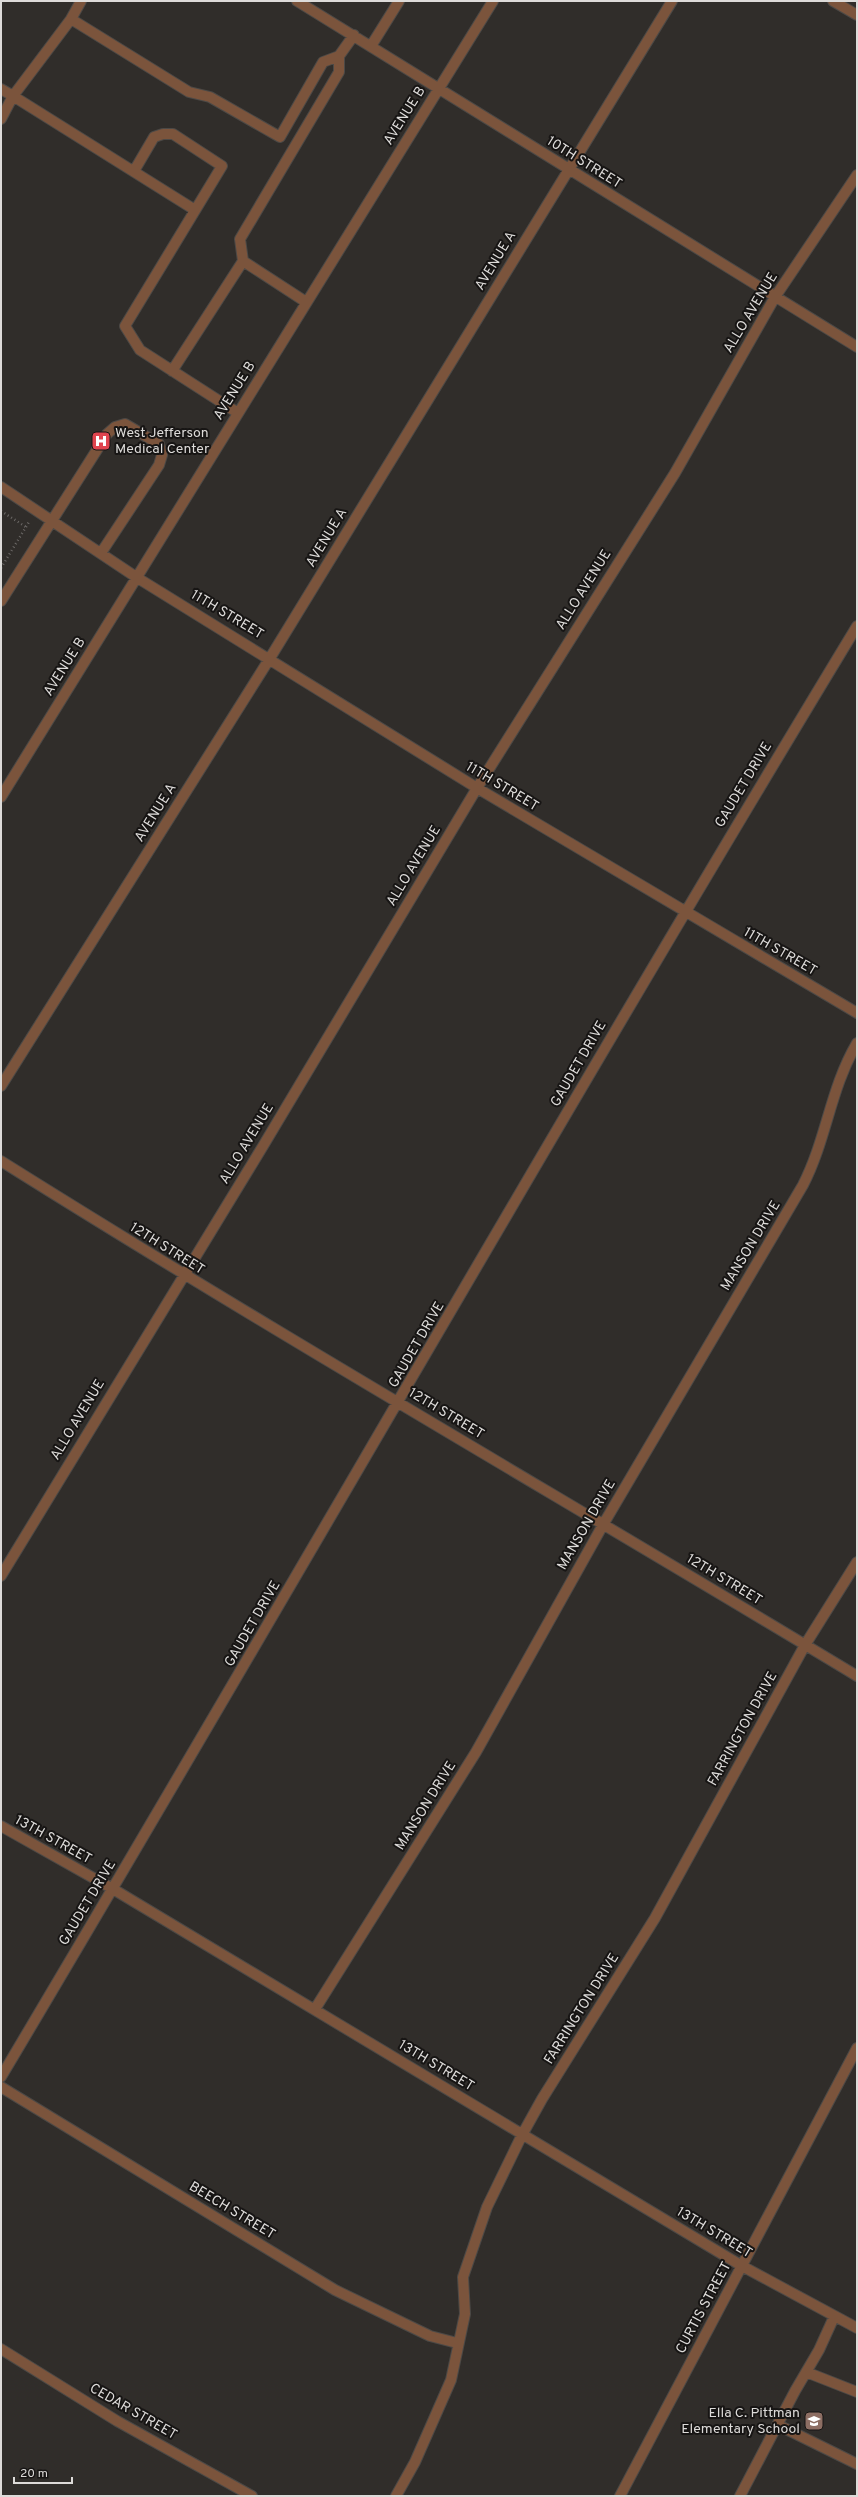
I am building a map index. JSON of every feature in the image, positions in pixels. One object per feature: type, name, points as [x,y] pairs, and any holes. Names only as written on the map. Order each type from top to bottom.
[{"type":"street","points":[[1,119],[13,96],[71,19],[81,1]]},
{"type":"street","name":"10TH STREET","points":[[297,1],[354,35],[568,170],[857,347]]},
{"type":"street","points":[[371,46],[399,1]]},
{"type":"street","name":"AVENUE B","points":[[1,796],[493,1]]},
{"type":"street","name":"AVENUE A","points":[[1,1086],[270,658],[672,1]]},
{"type":"street","points":[[833,1],[857,15]]},
{"type":"street","points":[[71,19],[189,92],[210,97],[280,136],[323,62],[339,56],[354,35]]},
{"type":"street","points":[[172,371],[243,261],[240,239],[339,72],[339,56]]},
{"type":"street","points":[[1,89],[195,210]]},
{"type":"street","points":[[134,171],[154,137],[163,134],[173,134],[222,166],[125,326],[140,350],[238,413]]},
{"type":"street","name":"ALLO AVENUE","points":[[1,1576],[182,1275],[267,1139],[476,788],[675,473],[775,297],[857,175]]},
{"type":"street","points":[[243,261],[306,302]]},
{"type":"street","points":[[1,601],[107,434],[115,426],[125,424],[159,444],[162,456],[159,465],[101,554]]},
{"type":"street","name":"11TH STREET","points":[[1,487],[136,577],[270,658],[476,788],[857,1013]]},
{"type":"street","name":"GAUDET DRIVE","points":[[1,2077],[399,1402],[684,912],[857,626]]},
{"type":"street","name":"MANSON DRIVE","points":[[315,2009],[476,1752],[604,1523],[803,1185],[816,1159],[836,1085],[857,1043]]},
{"type":"street","name":"12TH STREET","points":[[1,1161],[182,1275],[604,1523],[857,1676]]},
{"type":"street","name":"FARRINGTON DRIVE","points":[[396,2496],[415,2462],[451,2380],[457,2342],[465,2314],[463,2277],[487,2207],[522,2135],[542,2099],[655,1918],[805,1645],[857,1562]]},
{"type":"street","name":"13TH STREET","points":[[1,1826],[113,1889],[742,2266],[834,2317],[857,2328]]},
{"type":"street","name":"CURTIS STREET","points":[[620,2496],[857,2048]]},
{"type":"street","name":"BEECH STREET","points":[[1,2086],[335,2290],[430,2336],[457,2342]]},
{"type":"street","points":[[740,2496],[834,2317]]},
{"type":"street","name":"CEDAR STREET","points":[[1,2349],[117,2421],[252,2496]]},
{"type":"street","points":[[806,2372],[857,2392]]},
{"type":"street","points":[[778,2425],[857,2464]]},
{"type":"path","points":[[1,511],[26,527]]},
{"type":"path","points":[[1,568],[36,511]]},
{"type":"place","name":"West Jefferson Medical Center","points":[[101,441]]},
{"type":"place","name":"Ella C. Pittman Elementary School","points":[[814,2421]]}]
